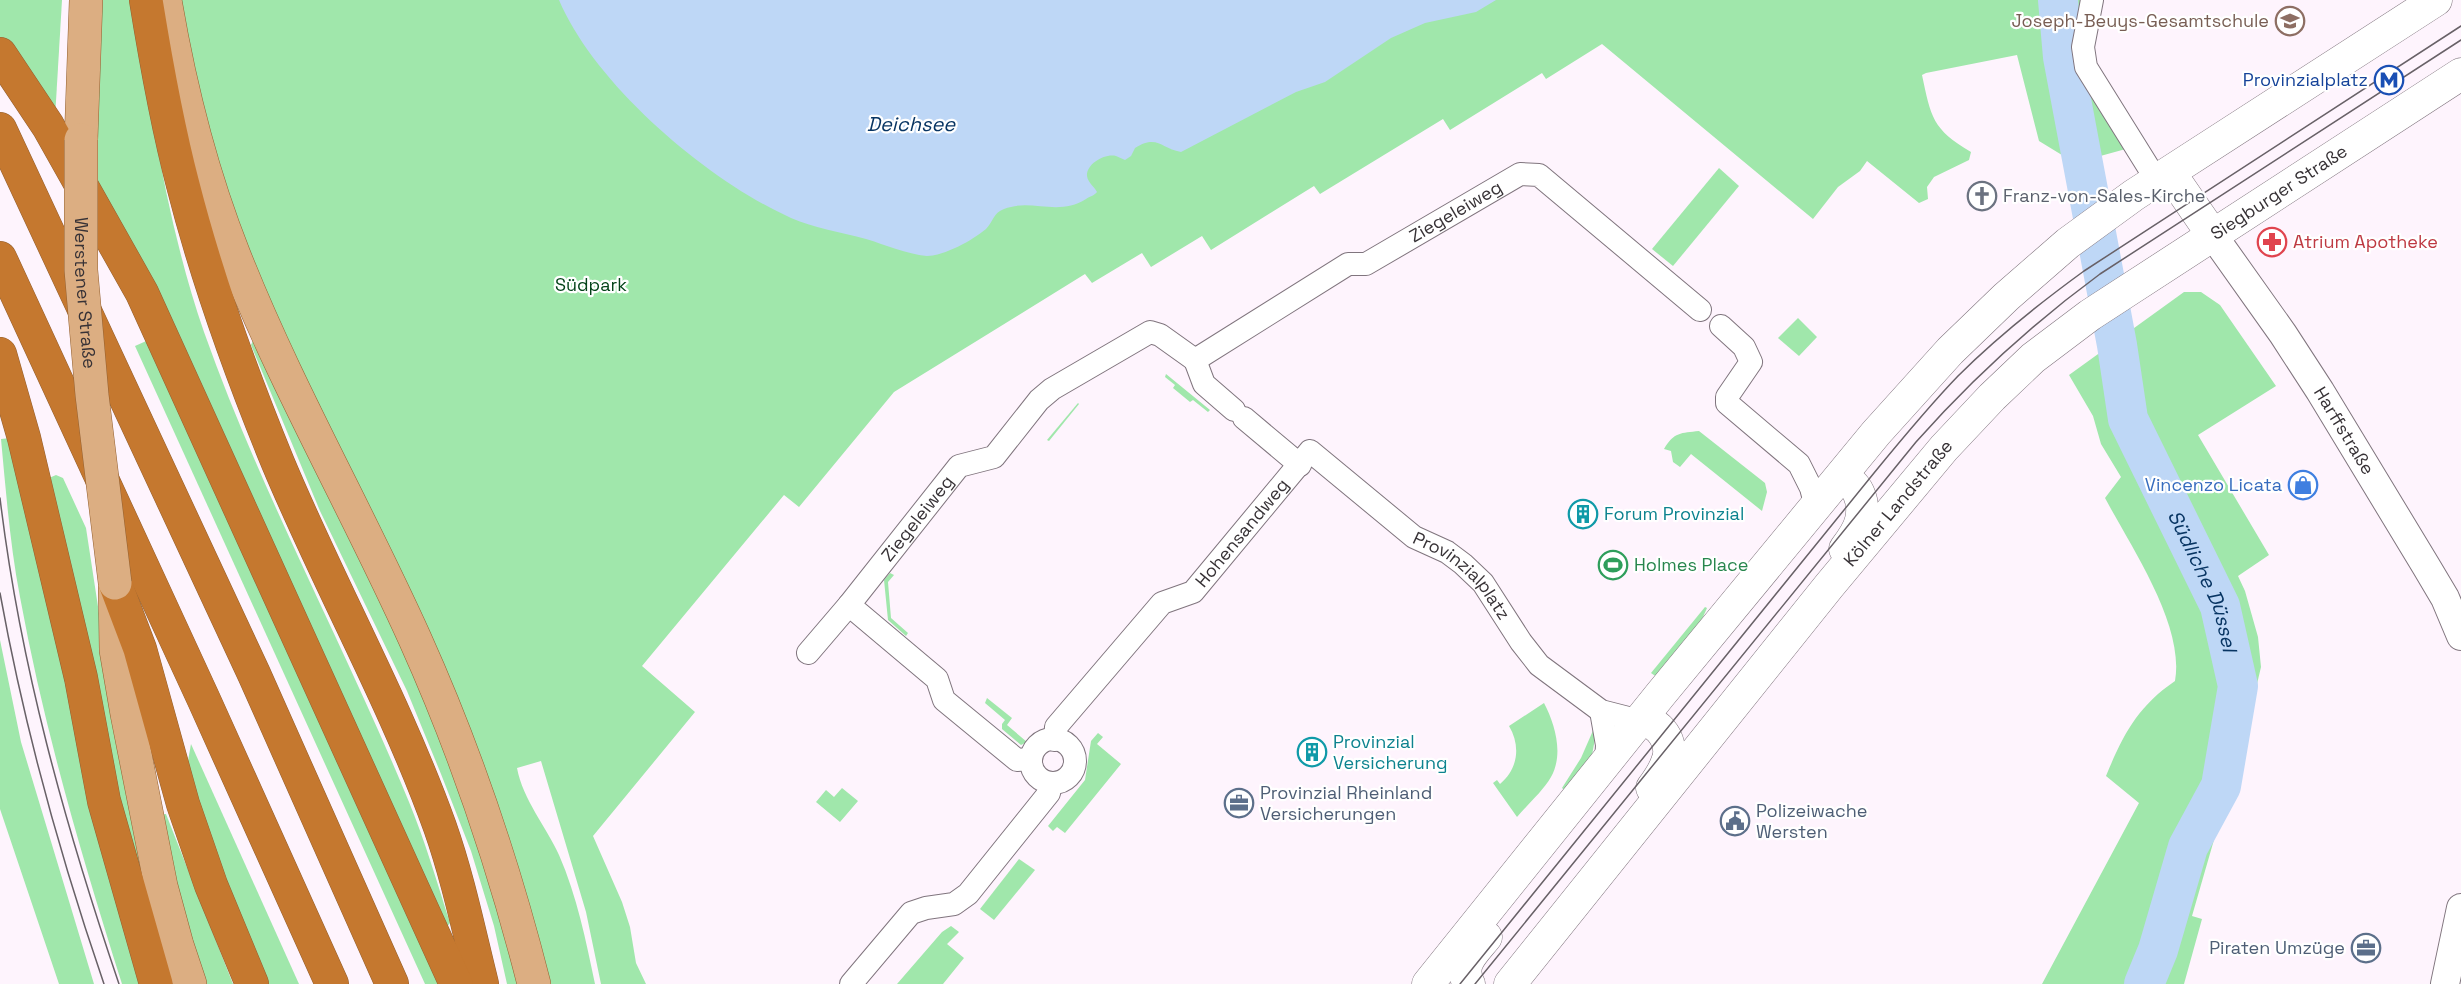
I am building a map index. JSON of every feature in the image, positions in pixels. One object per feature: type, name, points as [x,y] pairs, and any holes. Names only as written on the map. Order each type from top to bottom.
[{"type":"highway","points":[[146,0],[183,186],[227,330],[278,463],[393,715],[440,828],[482,984]]},
{"type":"highway","points":[[0,54],[48,126],[142,293],[456,984]]},
{"type":"highway","points":[[0,129],[254,674],[392,984]]},
{"type":"highway","points":[[0,258],[332,984]]},
{"type":"highway","points":[[0,354],[24,438],[81,678],[104,801],[156,984]]},
{"type":"highway","points":[[115,583],[140,649],[183,804],[252,984]]},
{"type":"main road","name":"Werstener Straße","points":[[86,0],[81,140],[81,270],[92,395],[115,583],[116,650],[161,886],[190,984]]},
{"type":"main road","points":[[165,0],[191,128],[230,246],[261,320],[415,639],[457,739],[491,832],[534,984]]},
{"type":"main road","points":[[1428,984],[1640,720],[1907,396],[1950,351],[2006,297],[2068,243],[2125,201],[2436,0]]},
{"type":"main road","name":"Siegburger Straße","points":[[2164,177],[2212,234],[2461,74]]},
{"type":"main road","name":"Kölner Landstraße","points":[[1510,984],[1829,586],[1944,448],[2033,358],[2090,315],[2212,234]]},
{"type":"main road","points":[[1829,586],[1827,571],[1850,543],[1861,520],[1862,507],[1855,487],[1846,480],[1839,479]]},
{"type":"main road","name":"Kölner Landstraße","points":[[1636,827],[1634,811],[1655,784],[1670,753],[1663,733],[1658,727],[1653,723],[1640,720]]},
{"type":"main road","points":[[1469,984],[1464,968],[1507,907],[1505,889]]},
{"type":"street","name":"Siegburger Straße","points":[[2092,0],[2083,47],[2086,67],[2164,177]]},
{"type":"street","name":"Ziegeleiweg","points":[[1195,360],[1348,264],[1366,264],[1520,174],[1539,175],[1700,310]]},
{"type":"street","name":"Harffstraße","points":[[2212,234],[2283,334],[2320,391],[2445,598],[2461,636]]},
{"type":"street","points":[[1721,326],[1744,347],[1750,357],[1749,368],[1727,397],[1727,403],[1799,464],[1811,488],[1816,507]]},
{"type":"street","name":"Ziegeleiweg","points":[[808,653],[959,466],[994,457],[1039,400],[1052,389],[1150,332],[1161,335],[1195,360],[1204,384],[1239,414],[1305,458]]},
{"type":"street","name":"Provinzialplatz","points":[[1305,458],[1414,537],[1447,552],[1463,564],[1483,583],[1521,642],[1539,665],[1601,711],[1640,720]]},
{"type":"street","name":"Hohensandweg","points":[[1055,740],[1056,727],[1162,603],[1193,592],[1305,458]]},
{"type":"street","points":[[1799,464],[1810,465],[1839,479]]},
{"type":"street","points":[[849,605],[937,679],[944,700],[1017,760],[1031,759]]},
{"type":"street","points":[[1601,711],[1607,745],[1606,764]]},
{"type":"street","points":[[1046,740],[1055,740],[1070,748],[1075,764],[1067,778],[1051,783],[1036,775],[1031,759],[1039,744],[1046,740]]},
{"type":"street","points":[[851,984],[911,913],[926,908],[954,904],[968,894],[1049,793],[1051,783]]},
{"type":"street","points":[[2445,984],[2461,908]]},
{"type":"green space","points":[[0,0],[62,0],[55,118],[0,41]]},
{"type":"green space","points":[[99,0],[133,0],[161,168],[180,251],[204,332],[251,451],[409,802],[450,923],[445,929],[95,178]]},
{"type":"green space","name":"Südpark","points":[[174,0],[2088,0],[2085,39],[2133,147],[2075,163],[2039,141],[2017,55],[1926,73],[1922,75],[1935,121],[1948,136],[1971,152],[1969,160],[1934,177],[1927,187],[1928,199],[1919,203],[1867,161],[1860,171],[1838,187],[1813,219],[1602,44],[1546,79],[1542,73],[1450,130],[1443,119],[1320,194],[1314,186],[1211,250],[1202,236],[1151,267],[1142,253],[1092,283],[1085,274],[894,392],[799,507],[784,495],[642,666],[695,712],[593,836],[622,902],[630,927],[636,963],[646,984],[601,984],[586,912],[541,761],[517,768],[524,791],[554,844],[571,886],[595,984],[546,984],[240,251]]},
{"type":"green space","points":[[1719,168],[1739,186],[1673,266],[1652,249]]},
{"type":"green space","points":[[2184,292],[2201,292],[2220,305],[2276,386],[2198,435],[2269,555],[2238,576],[2245,591],[2258,637],[2261,667],[2248,722],[2192,916],[2202,919],[2184,984],[2042,984],[2139,803],[2106,776],[2133,723],[2151,701],[2175,681],[2176,659],[2172,636],[2154,587],[2105,498],[2121,477],[2101,444],[2093,416],[2069,375]]},
{"type":"green space","points":[[1798,318],[1817,337],[1799,356],[1778,338]]},
{"type":"green space","points":[[153,338],[446,984],[425,984],[135,346]]},
{"type":"green space","points":[[254,338],[312,451],[457,770],[522,984],[507,984],[494,926],[471,851],[441,774],[407,691],[320,511],[251,345]]},
{"type":"green space","points":[[1166,374],[1210,410],[1208,412],[1193,400],[1190,402],[1173,388],[1175,385],[1165,377]]},
{"type":"green space","points":[[1078,403],[1049,441],[1047,440]]},
{"type":"green space","points":[[1699,431],[1765,483],[1767,492],[1762,511],[1691,454],[1680,467],[1673,462],[1671,451],[1664,449],[1671,439],[1678,434]]},
{"type":"green space","points":[[11,438],[146,984],[122,984],[78,841],[52,744],[40,695],[14,558],[1,439]]},
{"type":"green space","points":[[56,475],[63,478],[86,528],[108,672],[180,984],[165,984],[147,923],[49,478]]},
{"type":"green space","points":[[890,573],[894,575],[888,582],[891,618],[908,633],[906,636],[888,620],[884,580]]},
{"type":"green space","points":[[1705,607],[1707,608],[1695,635],[1661,680],[1651,673]]},
{"type":"green space","points":[[0,640],[21,742],[94,984],[59,984],[0,809]]},
{"type":"green space","points":[[987,698],[1012,718],[1007,725],[1027,742],[1021,745],[1002,729],[1005,720],[985,703]]},
{"type":"green space","points":[[1544,703],[1552,720],[1556,739],[1555,768],[1544,787],[1517,817],[1493,783],[1497,780],[1500,784],[1506,778],[1516,757],[1515,741],[1509,726]]},
{"type":"green space","points":[[1595,726],[1597,728],[1590,766],[1568,793],[1562,788],[1581,758]]},
{"type":"green space","points":[[1098,733],[1103,737],[1097,744],[1121,764],[1065,833],[1057,827],[1053,831],[1048,826],[1085,780],[1091,741]]},
{"type":"green space","points":[[191,744],[299,984],[264,984],[186,772]]},
{"type":"green space","points":[[842,788],[858,801],[840,822],[816,802],[826,790],[834,797]]},
{"type":"green space","points":[[166,814],[233,984],[198,984],[154,815]]},
{"type":"green space","points":[[1019,859],[1035,870],[994,920],[980,909]]},
{"type":"green space","points":[[951,926],[959,932],[947,944],[964,958],[943,984],[897,984],[942,932]]},
{"type":"water","name":"Deichsee","points":[[559,0],[1496,0],[1476,12],[1425,23],[1391,38],[1325,82],[1296,92],[1181,152],[1149,142],[1135,148],[1131,156],[1125,160],[1116,156],[1102,158],[1090,167],[1087,176],[1097,192],[1093,195],[1065,207],[1024,205],[1004,209],[995,215],[986,229],[974,238],[958,247],[927,256],[791,218],[725,180],[657,127],[626,97],[599,65],[576,32]]},
{"type":"waterway","name":"Südliche Düssel","points":[[2058,0],[2063,57],[2117,345],[2128,419],[2220,606],[2238,686],[2221,786],[2188,847],[2158,950],[2144,984]]},
{"type":"tram line","points":[[1460,984],[1894,448],[1958,376],[2019,321],[2084,271],[2461,26]]},
{"type":"tram line","points":[[1475,984],[1916,442],[1981,374],[2050,312],[2100,274],[2461,40]]},
{"type":"tram line","points":[[0,498],[19,622],[32,683],[80,864],[119,984]]},
{"type":"tram line","points":[[0,593],[20,692],[44,790],[104,984]]},
{"type":"place","name":"Joseph-Beuys-Gesamtschule","points":[[2290,21]]},
{"type":"place","name":"Provinzialplatz","points":[[2389,80]]},
{"type":"place","name":"Franz-von-Sales-Kirche","points":[[1982,196]]},
{"type":"place","name":"Atrium Apotheke","points":[[2272,242]]},
{"type":"place","name":"Vincenzo Licata","points":[[2303,485]]},
{"type":"place","name":"Forum Provinzial","points":[[1583,514]]},
{"type":"place","name":"Holmes Place","points":[[1613,565]]},
{"type":"place","name":"Provinzial Versicherung","points":[[1312,752]]},
{"type":"place","name":"Provinzial Rheinland Versicherungen","points":[[1239,803]]},
{"type":"place","name":"Polizeiwache Wersten","points":[[1735,821]]},
{"type":"place","name":"Piraten Umzüge","points":[[2366,948]]}]
